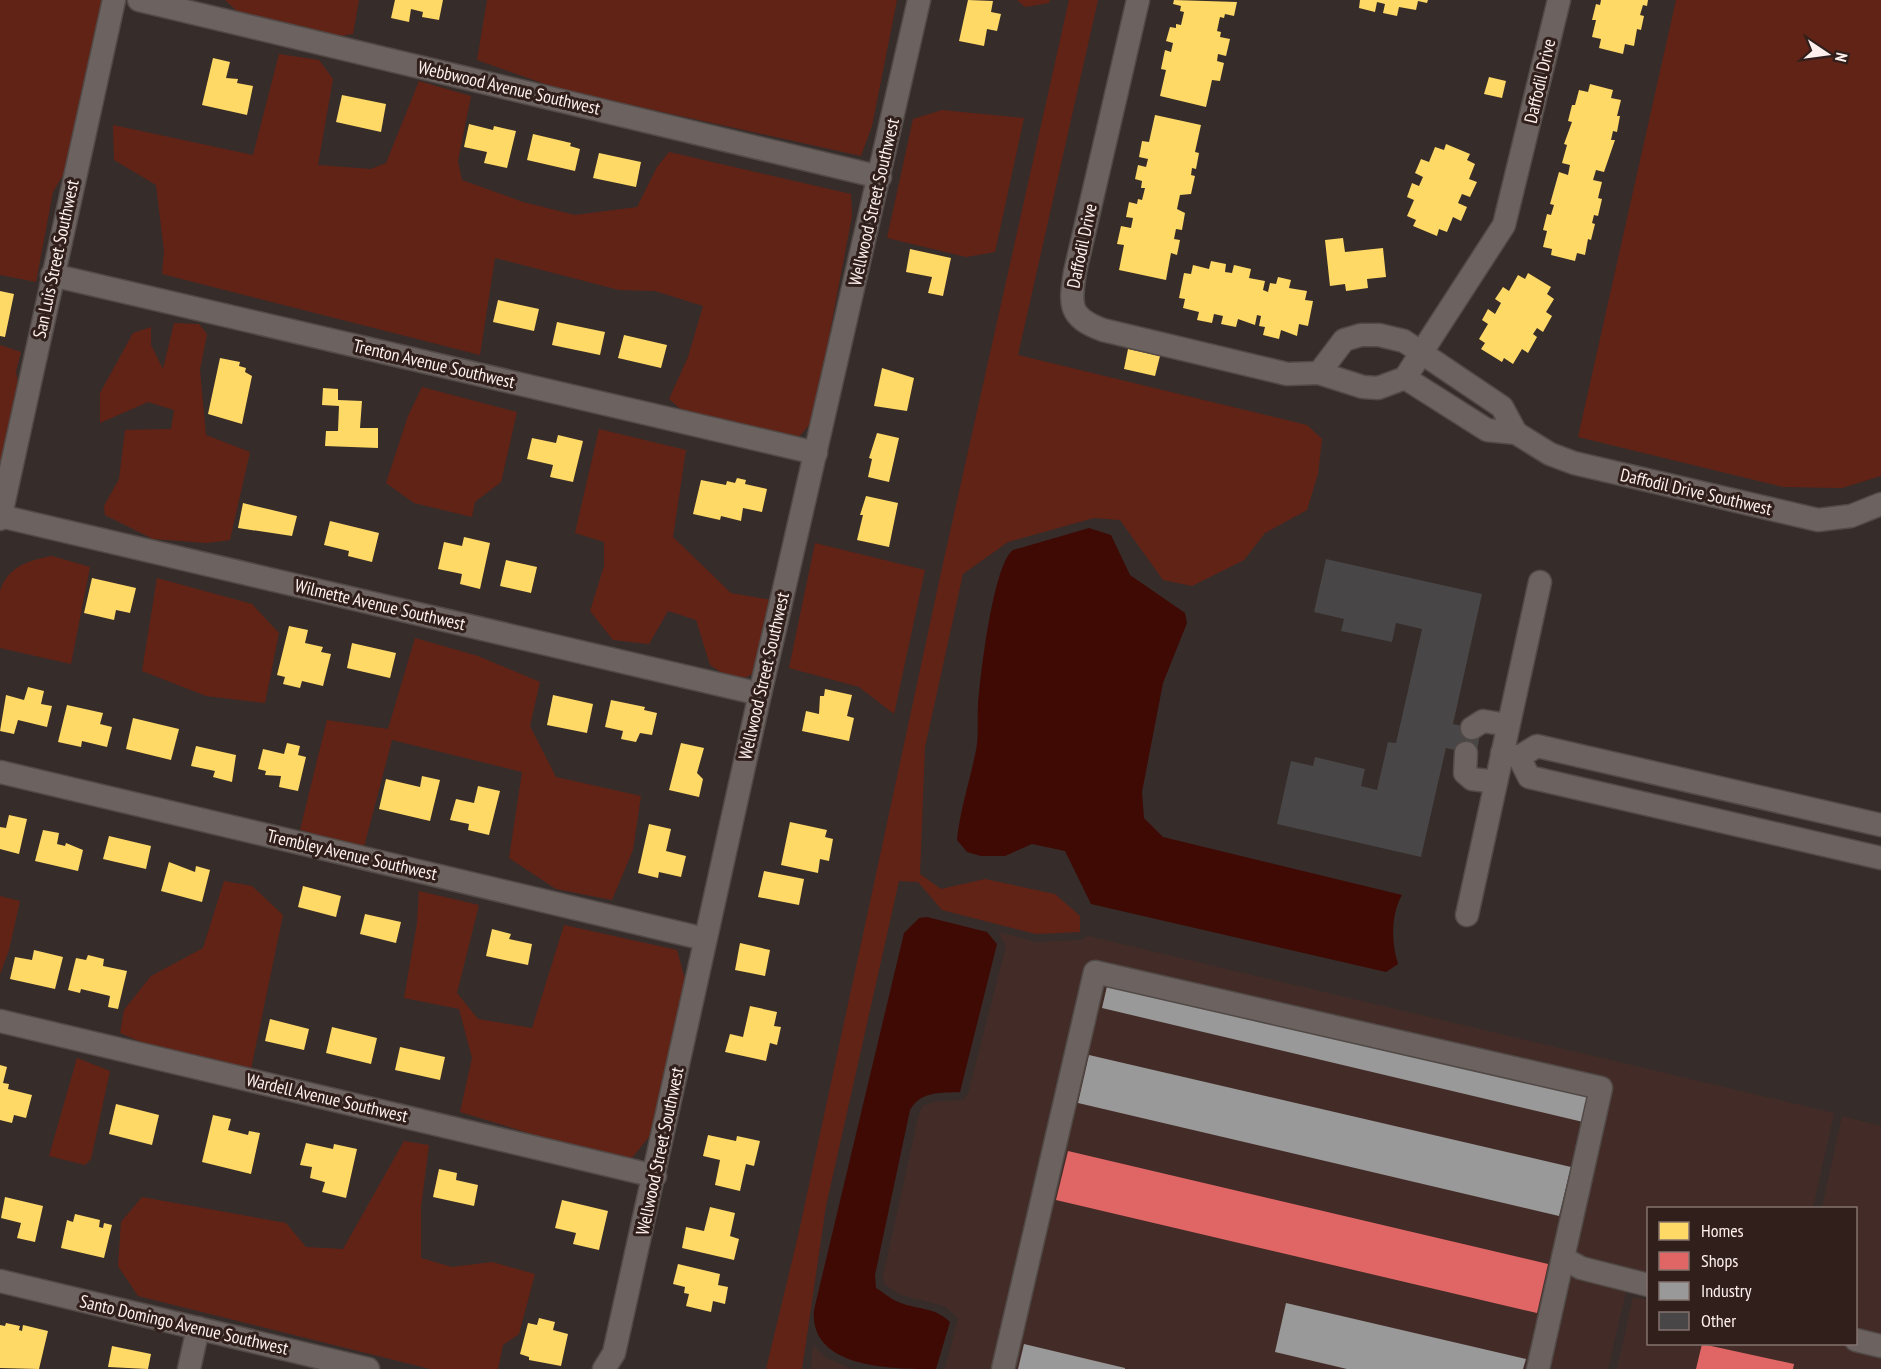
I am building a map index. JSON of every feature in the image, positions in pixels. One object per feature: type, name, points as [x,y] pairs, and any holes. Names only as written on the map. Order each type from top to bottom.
[{"type":"street","name":"San Luis Street Southwest","points":[[0,517],[114,0]]},
{"type":"street","name":"Webbwood Avenue Southwest","points":[[139,0],[880,177]]},
{"type":"street","name":"Wellwood Street Southwest","points":[[609,1361],[655,1176],[760,694],[919,0]]},
{"type":"street","name":"Daffodil Drive","points":[[1138,0],[1075,272],[1072,296],[1074,313],[1084,323],[1102,330],[1287,374],[1319,373],[1363,387],[1378,388],[1405,378],[1420,351],[1504,225],[1559,0]]},
{"type":"street","name":"Trenton Avenue Southwest","points":[[52,275],[816,453]]},
{"type":"street","points":[[1319,373],[1344,340],[1361,335],[1379,335],[1404,341],[1420,351]]},
{"type":"street","name":"Daffodil Drive Southwest","points":[[1420,351],[1502,407],[1516,433]]},
{"type":"street","name":"Daffodil Drive Southwest","points":[[1405,378],[1487,430],[1516,433],[1550,454],[1574,463],[1818,520],[1831,521],[1851,516],[1881,504]]},
{"type":"street","name":"Wilmette Avenue Southwest","points":[[0,517],[760,694]]},
{"type":"street","points":[[1467,915],[1496,782],[1511,755],[1509,725],[1540,582]]},
{"type":"street","points":[[1472,728],[1483,721],[1509,725]]},
{"type":"street","points":[[1511,755],[1537,746],[1881,825]]},
{"type":"street","points":[[1466,753],[1465,773],[1472,779],[1496,782]]},
{"type":"street","points":[[1511,755],[1529,777],[1881,858]]},
{"type":"street","name":"Trembley Avenue Southwest","points":[[0,772],[705,939]]},
{"type":"street","points":[[1003,1369],[1095,972],[1601,1088],[1538,1369]]},
{"type":"street","name":"Wardell Avenue Southwest","points":[[0,1021],[655,1176]]},
{"type":"street","points":[[1563,1258],[1581,1268],[1647,1285]]},
{"type":"street","name":"Santo Domingo Avenue Southwest","points":[[0,1281],[368,1369]]},
{"type":"street","points":[[1857,1324],[1881,1330]]},
{"type":"street","points":[[189,1369],[198,1328]]},
{"type":"street","points":[[1857,1340],[1881,1346]]},
{"type":"shaded area","points":[[0,0],[104,0],[66,170],[53,192],[36,282],[0,275]]},
{"type":"shaded area","points":[[225,0],[359,0],[353,34],[333,37],[239,13]]},
{"type":"shaded area","points":[[487,0],[897,0],[872,126],[861,156],[559,89],[477,60]]},
{"type":"shaded area","points":[[1017,0],[1050,0],[1049,3],[1025,7]]},
{"type":"shaded area","points":[[1069,0],[1098,0],[1018,355],[1307,425],[1322,439],[1318,474],[1307,510],[1265,533],[1244,560],[1192,586],[1163,580],[1120,520],[1094,518],[1008,542],[963,574],[925,747],[920,874],[941,889],[985,879],[1055,894],[1080,916],[1080,932],[1036,934],[942,910],[918,882],[899,881],[826,1206],[802,1369],[766,1369],[798,1236],[942,568]]},
{"type":"shaded area","points":[[1676,0],[1881,0],[1881,476],[1842,488],[1783,487],[1578,437]]},
{"type":"shaded area","points":[[279,54],[319,60],[333,79],[318,165],[371,169],[386,163],[419,81],[471,96],[458,161],[462,180],[523,202],[575,215],[637,207],[657,167],[669,152],[851,194],[852,216],[813,421],[795,441],[692,419],[669,399],[688,357],[703,306],[655,291],[619,290],[495,258],[480,355],[162,274],[164,251],[156,185],[114,160],[113,125],[253,155]]},
{"type":"shaded area","points":[[942,110],[1024,118],[995,252],[966,257],[887,238],[913,119]]},
{"type":"shaded area","points":[[174,323],[199,324],[207,334],[200,370],[206,435],[250,452],[230,540],[207,543],[153,539],[105,515],[104,506],[119,479],[125,430],[171,429],[174,410],[148,402],[100,423],[100,393],[133,333],[151,327],[151,345],[163,369]]},
{"type":"shaded area","points":[[0,345],[21,352],[16,371],[19,390],[0,474]]},
{"type":"shaded area","points":[[422,387],[517,412],[501,482],[475,502],[472,517],[414,503],[386,483],[408,416]]},
{"type":"shaded area","points":[[599,429],[686,450],[673,537],[731,593],[772,600],[755,673],[736,682],[710,665],[696,620],[668,611],[649,644],[613,640],[590,611],[604,566],[604,542],[575,533]]},
{"type":"shaded area","points":[[1089,528],[1111,535],[1130,575],[1185,613],[1187,623],[1163,683],[1142,792],[1144,818],[1163,837],[1402,895],[1393,928],[1398,964],[1386,972],[1091,904],[1065,851],[1032,844],[1005,856],[981,856],[967,852],[957,840],[960,817],[977,745],[979,691],[999,576],[1013,550]]},
{"type":"shaded area","points":[[815,543],[925,570],[894,714],[859,687],[789,668]]},
{"type":"shaded area","points":[[52,556],[90,567],[71,664],[0,648],[0,591],[3,583],[13,570],[20,566]]},
{"type":"shaded area","points":[[157,578],[252,604],[279,633],[265,703],[206,696],[142,671]]},
{"type":"shaded area","points":[[415,638],[478,656],[540,682],[530,726],[556,777],[641,796],[633,850],[612,900],[556,889],[509,858],[522,772],[392,740],[364,847],[300,830],[327,720],[388,729]]},
{"type":"shaded area","points":[[224,881],[252,886],[283,915],[251,1069],[150,1046],[120,1033],[124,1010],[151,976],[203,948]]},
{"type":"shaded area","points":[[419,891],[479,905],[457,993],[478,1019],[532,1028],[564,925],[677,950],[686,983],[677,1033],[649,1137],[631,1159],[607,1157],[460,1112],[472,1058],[459,1009],[404,998],[417,923]]},
{"type":"shaded area","points":[[0,896],[20,901],[9,950],[0,974]]},
{"type":"shaded area","points":[[927,917],[987,932],[997,944],[960,1092],[925,1096],[910,1110],[875,1275],[876,1288],[891,1298],[903,1304],[937,1313],[950,1322],[936,1369],[877,1366],[839,1355],[825,1344],[816,1329],[814,1310],[904,933],[919,918]]},
{"type":"shaded area","points":[[998,932],[1036,942],[1081,940],[1088,936],[1834,1113],[1813,1207],[1647,1207],[1647,1292],[1630,1289],[1626,1292],[1608,1369],[945,1369],[958,1318],[944,1306],[901,1295],[884,1284],[883,1276],[919,1113],[923,1106],[932,1102],[963,1100],[968,1094],[1006,946]]},
{"type":"shaded area","points":[[77,1058],[110,1071],[91,1159],[85,1165],[49,1156]]},
{"type":"shaded area","points":[[1842,1116],[1881,1126],[1881,1369],[1617,1369],[1633,1297],[1647,1300],[1647,1345],[1857,1345],[1857,1207],[1822,1207]]},
{"type":"shaded area","points":[[404,1141],[429,1145],[421,1207],[421,1258],[452,1267],[492,1262],[535,1274],[519,1334],[503,1345],[498,1369],[430,1369],[138,1296],[118,1266],[121,1222],[142,1197],[286,1223],[306,1247],[343,1249]]},
{"type":"shaded area","points":[[813,1345],[825,1357],[852,1369],[811,1369]]},
{"type":"building: Homes","points":[[395,0],[443,0],[439,20],[422,17],[423,12],[411,9],[409,22],[391,18]]},
{"type":"building: Homes","points":[[968,0],[993,1],[991,12],[1001,14],[997,31],[987,29],[984,46],[959,41]]},
{"type":"building: Homes","points":[[1174,0],[1237,2],[1234,16],[1225,14],[1224,18],[1220,17],[1217,31],[1221,32],[1220,37],[1230,39],[1226,56],[1218,54],[1217,61],[1224,63],[1220,81],[1212,80],[1206,107],[1160,96],[1166,70],[1161,69],[1165,50],[1171,52],[1173,43],[1166,41],[1170,27],[1176,28],[1176,24],[1181,25],[1184,12],[1180,11],[1181,6],[1173,4]]},
{"type":"building: Homes","points":[[1360,0],[1428,0],[1427,3],[1418,1],[1416,10],[1399,7],[1397,16],[1383,13],[1385,4],[1377,2],[1375,12],[1359,8]]},
{"type":"building: Homes","points":[[1601,0],[1648,0],[1647,6],[1643,5],[1640,15],[1644,16],[1641,30],[1637,29],[1634,46],[1625,44],[1623,54],[1599,48],[1601,39],[1592,37],[1596,20],[1592,20],[1596,4],[1600,5]]},
{"type":"building: Homes","points":[[213,58],[230,62],[226,78],[238,79],[237,83],[253,86],[247,115],[202,105]]},
{"type":"building: Homes","points":[[1489,77],[1506,81],[1502,98],[1484,94]]},
{"type":"building: Homes","points":[[1590,84],[1613,90],[1611,98],[1621,100],[1617,116],[1620,116],[1617,132],[1613,131],[1611,140],[1615,140],[1604,172],[1596,170],[1593,180],[1602,182],[1598,198],[1602,199],[1598,216],[1594,215],[1592,223],[1595,224],[1591,240],[1588,239],[1585,255],[1577,253],[1575,261],[1551,255],[1552,249],[1543,247],[1547,231],[1543,230],[1547,214],[1551,215],[1554,205],[1550,204],[1559,172],[1568,175],[1570,165],[1562,163],[1567,145],[1564,144],[1572,122],[1568,121],[1572,105],[1575,105],[1579,90],[1588,92]]},
{"type":"building: Homes","points":[[342,95],[386,104],[381,132],[336,122]]},
{"type":"building: Homes","points":[[1155,115],[1201,125],[1195,152],[1199,153],[1196,169],[1192,168],[1191,175],[1195,176],[1191,194],[1180,195],[1177,209],[1185,213],[1182,230],[1176,229],[1174,239],[1180,240],[1177,255],[1171,253],[1166,280],[1119,270],[1124,245],[1117,244],[1121,226],[1131,228],[1133,218],[1126,217],[1129,202],[1137,204],[1138,199],[1142,200],[1145,188],[1141,188],[1142,181],[1135,179],[1138,165],[1146,167],[1148,159],[1139,157],[1142,141],[1149,142]]},
{"type":"building: Homes","points":[[469,124],[493,130],[494,126],[516,131],[507,168],[484,163],[487,152],[464,147]]},
{"type":"building: Homes","points":[[533,134],[571,143],[570,146],[580,149],[575,171],[527,160]]},
{"type":"building: Homes","points":[[1446,144],[1470,154],[1467,160],[1475,164],[1469,179],[1477,182],[1470,197],[1462,194],[1458,203],[1467,207],[1461,221],[1453,217],[1447,232],[1439,229],[1437,236],[1413,226],[1416,220],[1407,216],[1414,200],[1407,197],[1412,183],[1419,186],[1423,177],[1415,173],[1421,159],[1429,162],[1435,147],[1444,150]]},
{"type":"building: Homes","points":[[599,153],[641,162],[636,187],[593,178]]},
{"type":"building: Homes","points":[[1343,238],[1345,252],[1383,248],[1386,277],[1367,279],[1368,288],[1346,291],[1345,284],[1330,286],[1325,240]]},
{"type":"building: Homes","points":[[910,249],[951,258],[943,296],[928,293],[932,277],[906,272]]},
{"type":"building: Homes","points":[[1211,261],[1226,264],[1225,272],[1232,273],[1234,265],[1251,269],[1249,278],[1265,281],[1263,290],[1268,292],[1270,283],[1276,284],[1278,277],[1291,280],[1289,288],[1307,291],[1305,300],[1313,301],[1308,326],[1299,324],[1297,336],[1281,330],[1279,339],[1263,335],[1265,327],[1259,326],[1261,316],[1257,315],[1255,325],[1238,319],[1236,327],[1221,324],[1223,316],[1214,314],[1212,323],[1197,320],[1199,312],[1183,308],[1185,299],[1179,298],[1184,273],[1191,274],[1193,265],[1209,269]]},
{"type":"building: Homes","points":[[1528,273],[1551,287],[1547,294],[1554,299],[1546,312],[1552,316],[1543,332],[1537,328],[1533,334],[1537,337],[1528,353],[1522,349],[1513,364],[1504,358],[1502,362],[1481,349],[1485,343],[1479,339],[1488,324],[1482,320],[1488,309],[1495,314],[1501,303],[1495,299],[1503,287],[1509,291],[1518,275],[1525,279]]},
{"type":"building: Homes","points":[[0,291],[14,294],[5,337],[0,336]]},
{"type":"building: Homes","points":[[498,300],[539,309],[534,331],[493,322]]},
{"type":"building: Homes","points":[[557,322],[605,332],[600,355],[552,345]]},
{"type":"building: Homes","points":[[624,335],[667,345],[661,368],[618,358]]},
{"type":"building: Homes","points":[[1128,349],[1160,356],[1155,376],[1124,369]]},
{"type":"building: Homes","points":[[220,358],[240,362],[239,366],[246,368],[245,372],[252,376],[242,424],[208,414]]},
{"type":"building: Homes","points":[[882,368],[914,378],[907,411],[874,406]]},
{"type":"building: Homes","points":[[323,388],[338,389],[338,400],[362,401],[360,428],[378,428],[378,448],[325,446],[326,431],[338,431],[339,406],[322,405]]},
{"type":"building: Homes","points":[[877,433],[899,438],[889,482],[868,477],[872,459],[869,458]]},
{"type":"building: Homes","points":[[558,435],[583,441],[573,482],[550,477],[553,465],[527,459],[532,438],[556,443]]},
{"type":"building: Homes","points":[[737,478],[746,480],[745,484],[767,489],[762,512],[743,508],[741,521],[721,516],[720,520],[693,514],[701,480],[726,485],[727,481],[735,483]]},
{"type":"building: Homes","points":[[866,496],[898,503],[889,547],[857,540],[863,515],[860,515]]},
{"type":"building: Homes","points":[[243,503],[297,516],[292,536],[238,528]]},
{"type":"building: Homes","points":[[330,521],[379,533],[372,562],[348,556],[349,551],[324,545]]},
{"type":"building: Homes","points":[[464,537],[490,543],[480,589],[460,584],[462,574],[438,569],[444,542],[462,546]]},
{"type":"building: Homes","points":[[506,560],[537,567],[531,593],[500,586]]},
{"type":"building: Homes","points":[[92,578],[136,588],[130,613],[116,610],[114,620],[84,613]]},
{"type":"building: Homes","points":[[289,626],[308,630],[305,643],[323,647],[321,652],[331,654],[323,686],[302,681],[300,688],[283,684],[285,677],[277,675]]},
{"type":"building: Homes","points":[[352,643],[396,653],[390,678],[347,668]]},
{"type":"building: Homes","points":[[28,687],[44,691],[41,704],[52,706],[47,727],[18,720],[14,734],[0,731],[6,695],[24,700]]},
{"type":"building: Homes","points":[[825,689],[852,695],[847,716],[854,718],[849,741],[802,731],[806,711],[819,714],[820,696],[824,696]]},
{"type":"building: Homes","points":[[553,695],[593,704],[587,733],[547,725]]},
{"type":"building: Homes","points":[[611,700],[645,707],[644,710],[657,713],[652,735],[640,733],[636,742],[621,739],[623,731],[605,727]]},
{"type":"building: Homes","points":[[67,705],[103,713],[100,724],[112,727],[107,747],[82,741],[81,747],[58,742]]},
{"type":"building: Homes","points":[[133,718],[179,729],[171,760],[126,749]]},
{"type":"building: Homes","points":[[287,743],[300,746],[298,755],[306,757],[298,791],[279,787],[281,776],[265,775],[266,771],[258,769],[263,749],[284,754]]},
{"type":"building: Homes","points":[[681,743],[704,748],[697,773],[703,779],[699,797],[669,790]]},
{"type":"building: Homes","points":[[196,746],[236,755],[232,782],[213,777],[215,771],[191,766]]},
{"type":"building: Homes","points":[[422,776],[440,780],[430,821],[379,809],[386,779],[420,787]]},
{"type":"building: Homes","points":[[478,786],[500,791],[489,835],[468,830],[469,824],[450,820],[456,799],[474,803]]},
{"type":"building: Homes","points":[[9,815],[27,819],[19,854],[0,849],[0,827],[6,828]]},
{"type":"building: Homes","points":[[790,822],[827,830],[825,837],[833,839],[829,861],[820,859],[818,873],[781,865]]},
{"type":"building: Homes","points":[[649,824],[671,829],[666,851],[686,856],[681,877],[659,872],[658,878],[638,873]]},
{"type":"building: Homes","points":[[43,830],[59,833],[57,844],[65,846],[66,843],[83,850],[78,871],[35,861]]},
{"type":"building: Homes","points":[[109,836],[151,846],[146,869],[103,859]]},
{"type":"building: Homes","points":[[169,862],[195,872],[196,866],[210,870],[202,902],[161,891]]},
{"type":"building: Homes","points":[[764,871],[804,879],[799,905],[758,897]]},
{"type":"building: Homes","points":[[303,886],[341,896],[336,917],[298,907]]},
{"type":"building: Homes","points":[[365,914],[401,922],[396,943],[360,934]]},
{"type":"building: Homes","points":[[492,929],[511,934],[509,939],[532,944],[528,965],[486,956]]},
{"type":"building: Homes","points":[[740,943],[770,950],[765,976],[735,970]]},
{"type":"building: Homes","points":[[34,950],[63,957],[55,989],[10,979],[15,957],[32,960]]},
{"type":"building: Homes","points":[[88,955],[104,959],[103,966],[127,971],[118,1009],[108,1007],[110,996],[81,989],[80,993],[68,990],[76,958],[86,960]]},
{"type":"building: Homes","points":[[750,1006],[777,1012],[774,1026],[781,1027],[777,1045],[770,1043],[766,1061],[725,1052],[730,1034],[743,1037]]},
{"type":"building: Homes","points":[[270,1019],[309,1029],[304,1050],[265,1041]]},
{"type":"building: Homes","points":[[332,1027],[377,1038],[371,1064],[326,1053]]},
{"type":"building: Homes","points":[[400,1047],[445,1057],[440,1080],[395,1070]]},
{"type":"building: Homes","points":[[0,1065],[7,1067],[3,1083],[9,1084],[8,1089],[32,1095],[26,1118],[14,1115],[12,1123],[0,1120]]},
{"type":"building: Homes","points":[[116,1104],[159,1115],[152,1145],[109,1134]]},
{"type":"building: Homes","points":[[213,1115],[231,1119],[228,1130],[248,1135],[249,1131],[260,1133],[251,1174],[202,1162]]},
{"type":"building: Homes","points":[[708,1135],[736,1141],[737,1136],[760,1141],[754,1166],[746,1164],[740,1191],[715,1185],[720,1160],[703,1156]]},
{"type":"building: Homes","points":[[306,1143],[333,1149],[334,1144],[357,1149],[346,1198],[322,1192],[325,1182],[310,1178],[312,1167],[300,1165]]},
{"type":"building: Homes","points":[[439,1169],[457,1173],[456,1180],[478,1185],[474,1206],[433,1197]]},
{"type":"building: Homes","points":[[5,1197],[43,1206],[35,1242],[17,1238],[21,1223],[1,1218]]},
{"type":"building: Homes","points":[[562,1200],[608,1211],[599,1250],[573,1244],[576,1233],[555,1228]]},
{"type":"building: Homes","points":[[710,1207],[735,1213],[730,1236],[739,1239],[734,1260],[682,1248],[686,1227],[704,1231]]},
{"type":"building: Homes","points":[[75,1214],[100,1220],[99,1227],[103,1228],[104,1223],[112,1225],[104,1258],[61,1248],[67,1220],[73,1222]]},
{"type":"building: Homes","points":[[678,1264],[720,1274],[718,1285],[728,1287],[725,1304],[713,1301],[711,1312],[686,1306],[689,1294],[684,1293],[685,1287],[673,1284]]},
{"type":"building: Homes","points":[[539,1318],[555,1322],[553,1330],[568,1334],[561,1366],[529,1360],[529,1357],[520,1354],[528,1323],[537,1325]]},
{"type":"building: Homes","points":[[6,1323],[20,1326],[19,1330],[22,1331],[23,1325],[48,1331],[39,1369],[0,1368],[0,1325],[5,1326]]},
{"type":"building: Homes","points":[[112,1346],[151,1354],[148,1369],[108,1367]]},
{"type":"building: Shops","points":[[1068,1151],[1548,1264],[1537,1313],[1056,1200]]},
{"type":"building: Shops","points":[[1702,1345],[1794,1364],[1793,1369],[1696,1369]]},
{"type":"building: Industry","points":[[1108,982],[1589,1095],[1583,1122],[1102,1008]]},
{"type":"building: Industry","points":[[1089,1055],[1571,1167],[1559,1216],[1078,1103]]},
{"type":"building: Industry","points":[[1286,1303],[1526,1359],[1523,1369],[1347,1369],[1275,1352]]},
{"type":"building: Industry","points":[[1024,1344],[1125,1368],[1125,1369],[1018,1369]]},
{"type":"building: Other","points":[[1326,559],[1482,594],[1453,724],[1481,730],[1476,755],[1446,748],[1421,857],[1277,824],[1291,761],[1313,766],[1315,757],[1365,769],[1361,786],[1377,790],[1388,742],[1396,743],[1422,629],[1396,623],[1392,642],[1341,631],[1344,619],[1314,612]]}]
